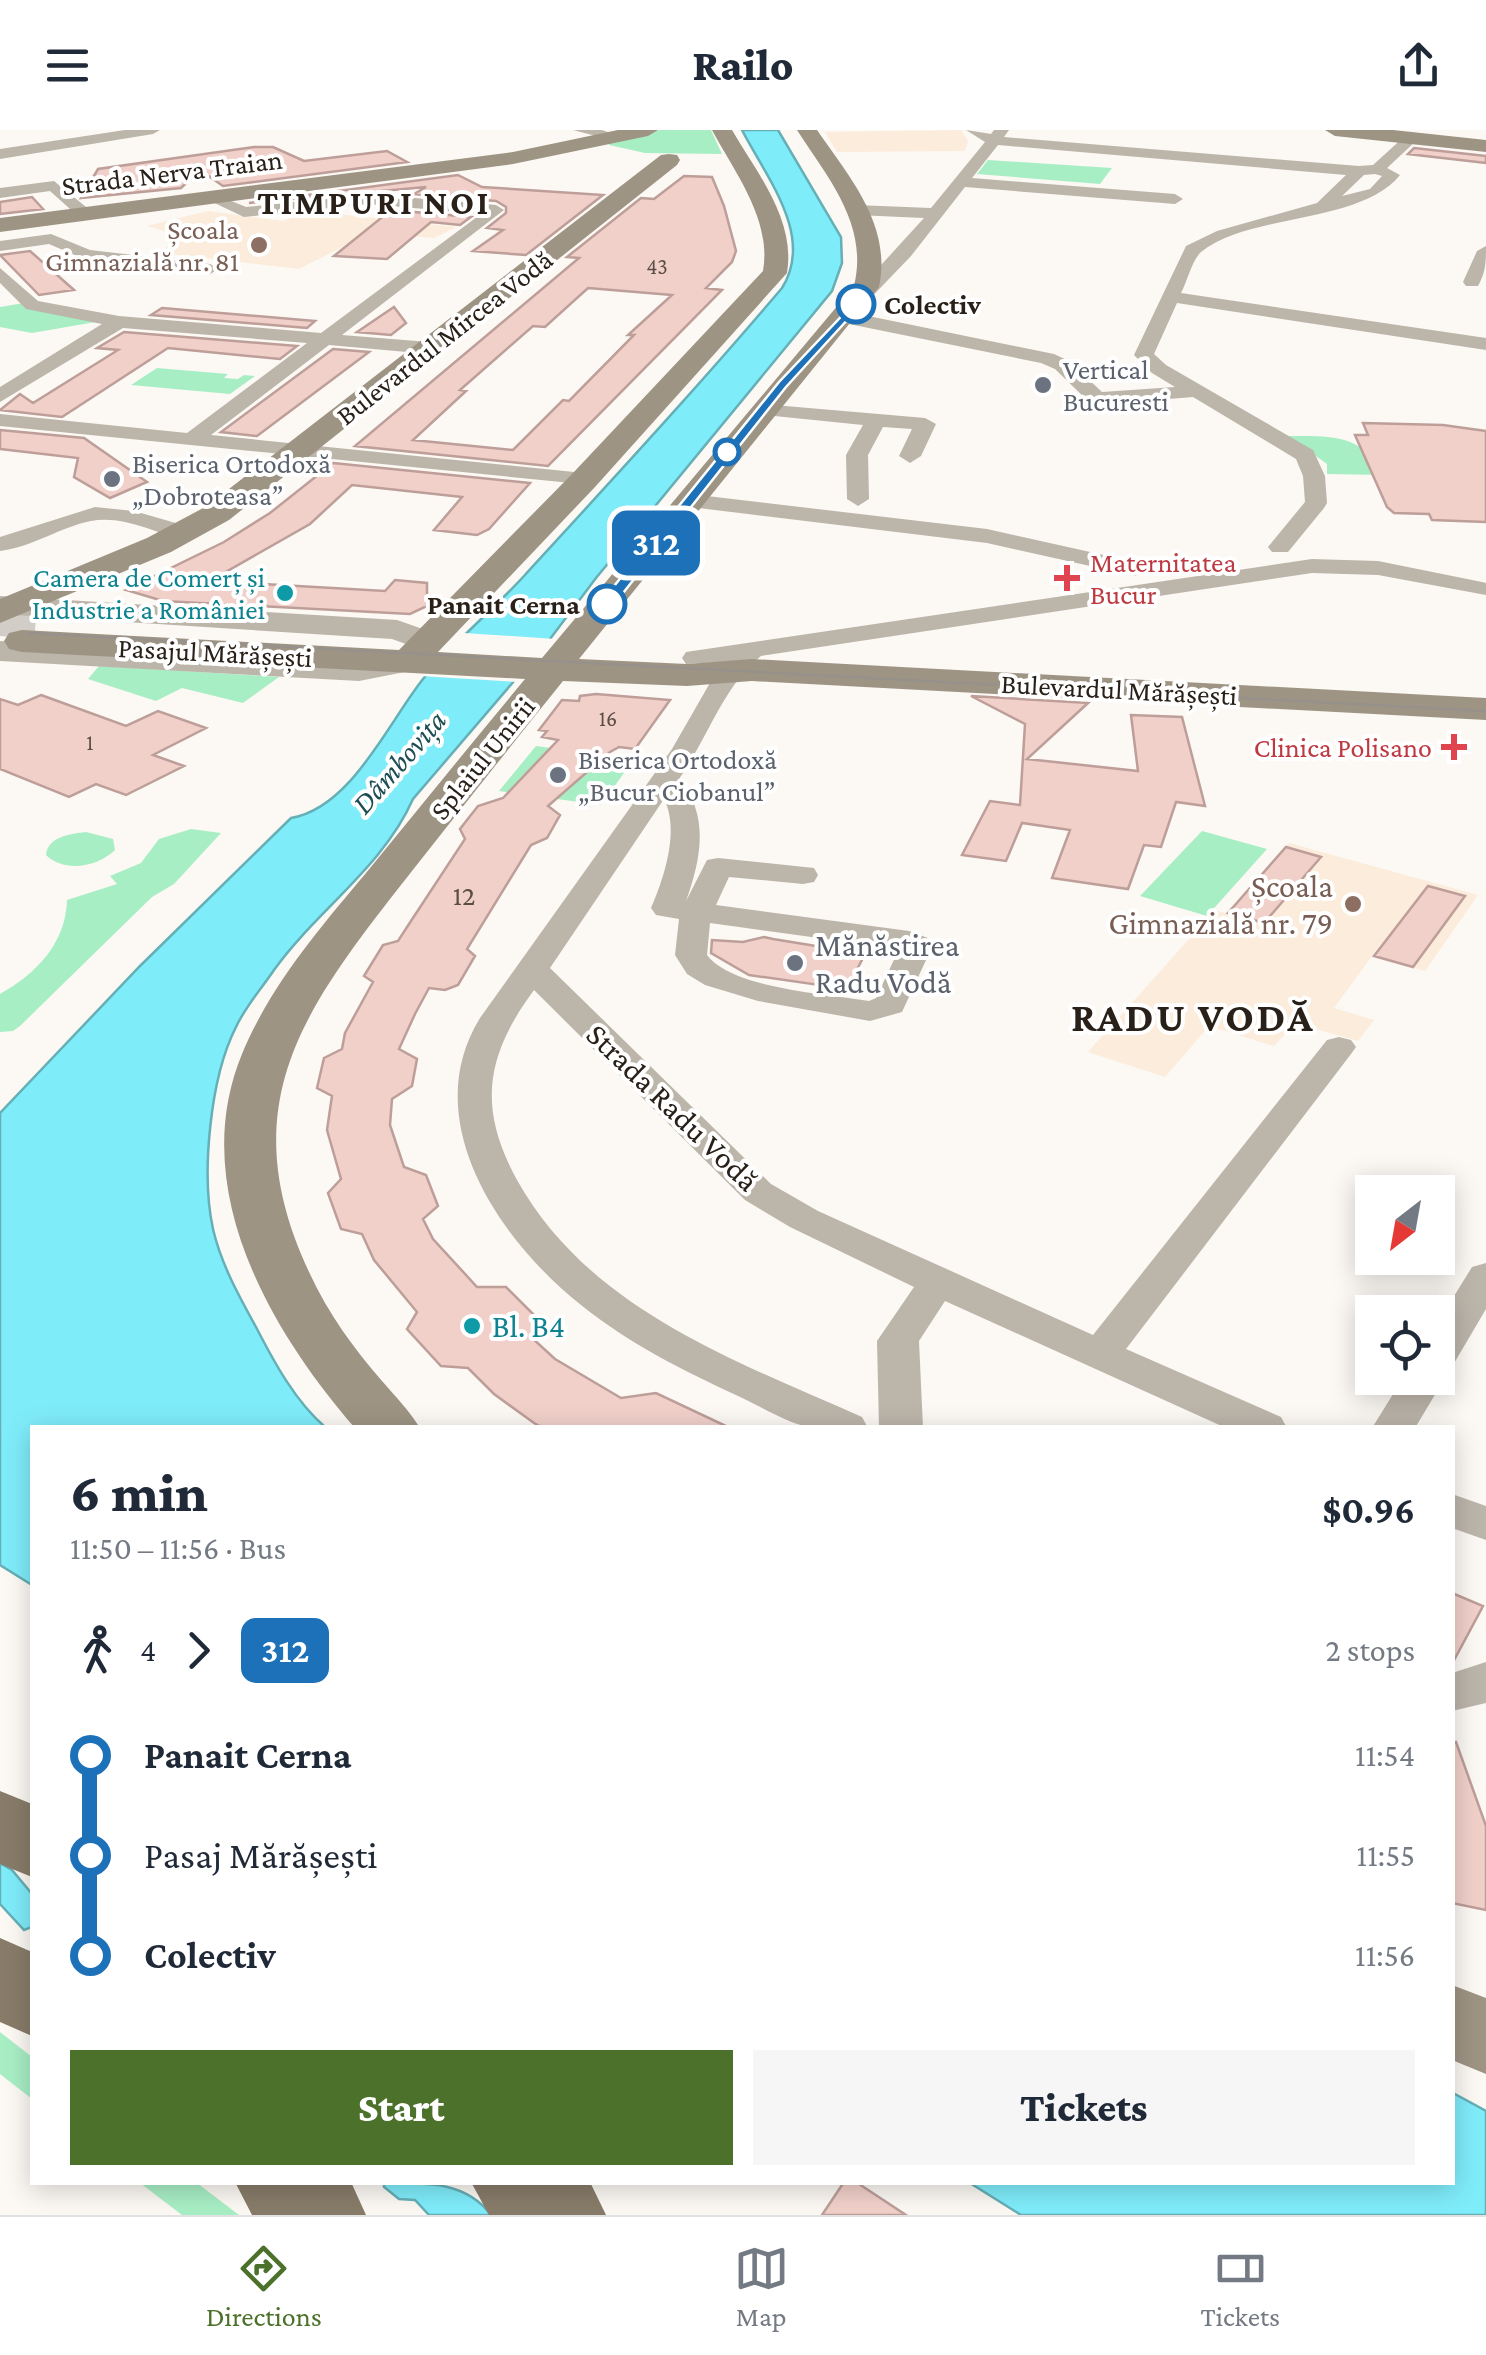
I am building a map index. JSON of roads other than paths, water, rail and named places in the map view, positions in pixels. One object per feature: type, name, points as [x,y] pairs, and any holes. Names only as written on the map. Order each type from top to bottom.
[{"type":"main road","name":"Strada Nerva Traian","points":[[0,222],[648,130]]},
{"type":"main road","points":[[716,159],[722,130]]},
{"type":"main road","name":"Splaiul Unirii","points":[[387,1425],[327,1354],[284,1276],[257,1203],[250,1130],[254,1096],[271,1043],[311,972],[551,659],[850,310],[872,268],[871,245],[860,216],[807,130]]},
{"type":"main road","points":[[1335,130],[1486,143]]},
{"type":"main road","points":[[1386,130],[1486,143]]},
{"type":"main road","name":"Strada Nerva Traian","points":[[82,211],[513,158],[592,136]]},
{"type":"main road","points":[[428,643],[774,274],[777,246],[768,217],[716,159],[669,160],[623,155],[592,136]]},
{"type":"main road","name":"Bulevardul Mircea Vodă","points":[[13,623],[91,574],[185,532],[229,506],[669,160]]},
{"type":"main road","name":"Pasajul Mărășești","points":[[13,623],[428,643],[551,659]]},
{"type":"main road","name":"Bulevardul Mărășești","points":[[551,659],[694,658],[742,665],[1486,709]]},
{"type":"main road","name":"Bulevardul Mărășești","points":[[551,659],[687,675],[742,665]]},
{"type":"main road","points":[[0,1823],[30,1845]]},
{"type":"main road","points":[[0,1974],[30,1996]]},
{"type":"main road","points":[[1455,2022],[1486,2038]]},
{"type":"main road","points":[[283,2185],[322,2215]]},
{"type":"main road","points":[[520,2185],[562,2215]]},
{"type":"street","points":[[0,154],[153,130]]},
{"type":"street","points":[[973,130],[1141,144],[1217,157],[1359,171],[1377,169],[1392,176],[1376,192],[1329,200],[1198,245],[1188,255],[1144,356],[1293,446],[1308,460],[1318,492],[1316,503],[1280,547]]},
{"type":"street","points":[[997,135],[850,310],[1046,358],[1062,365],[1097,398],[1197,391]]},
{"type":"street","points":[[1377,169],[1411,138]]},
{"type":"street","points":[[1197,177],[1217,157]]},
{"type":"street","points":[[1329,200],[1359,171]]},
{"type":"street","points":[[960,182],[1175,199]]},
{"type":"street","points":[[0,192],[54,186],[82,211]]},
{"type":"street","points":[[1304,190],[1329,200]]},
{"type":"street","points":[[192,440],[496,210],[368,199],[244,212],[212,198]]},
{"type":"street","points":[[860,216],[930,218]]},
{"type":"street","points":[[0,246],[51,239],[86,255],[210,269]]},
{"type":"street","points":[[0,273],[30,302]]},
{"type":"street","points":[[1170,298],[1486,344]]},
{"type":"street","points":[[0,307],[30,302],[119,322],[430,348]]},
{"type":"street","points":[[0,396],[119,322]]},
{"type":"street","points":[[762,410],[924,424],[910,456]]},
{"type":"street","points":[[0,420],[584,480]]},
{"type":"street","points":[[858,499],[857,455],[876,420]]},
{"type":"street","points":[[690,501],[986,536],[1135,569],[1280,547],[1312,566]]},
{"type":"street","points":[[0,544],[22,541],[83,516],[100,514],[185,532]]},
{"type":"street","points":[[841,1425],[631,1324],[572,1280],[518,1218],[487,1157],[474,1115],[478,1058],[484,1042],[742,665],[1312,566],[1378,568],[1485,590]]},
{"type":"street","points":[[1125,596],[1121,582],[1135,569]]},
{"type":"street","points":[[91,574],[88,594],[106,611]]},
{"type":"street","points":[[13,623],[106,611],[428,643]]},
{"type":"street","points":[[665,781],[683,804],[684,832],[673,894],[666,908],[698,912],[908,941],[917,945],[890,1005],[883,1010],[745,988],[704,973],[690,954],[698,912],[718,867],[803,875]]},
{"type":"street","name":"Strada Radu Vodă","points":[[532,969],[758,1192],[804,1219],[939,1283],[1259,1425]]},
{"type":"street","points":[[1100,1354],[1339,1046]]},
{"type":"street","points":[[1455,1327],[1486,1276]]},
{"type":"street","points":[[900,1425],[903,1396],[897,1357],[899,1339],[939,1283]]},
{"type":"street","points":[[1395,1425],[1413,1395]]},
{"type":"street","points":[[1455,1511],[1486,1524]]},
{"type":"street","points":[[1455,1692],[1486,1680]]},
{"type":"water","name":"Dâmbovița","points":[[742,130],[778,130],[841,237],[842,263],[832,291],[550,639],[413,799],[385,846],[291,948],[244,1012],[227,1048],[210,1126],[208,1181],[213,1229],[231,1280],[270,1354],[295,1393],[323,1425],[30,1425],[30,1584],[0,1565],[0,1113],[140,966],[291,818],[312,811],[350,781],[423,679],[524,576],[782,288],[791,268],[793,248],[790,228],[774,187]]},
{"type":"water","points":[[0,1863],[12,1870],[30,1892],[30,1928],[24,1930],[0,1904]]},
{"type":"water","points":[[1455,2094],[1486,2111],[1486,2215],[1021,2215],[973,2185],[1455,2185]]},
{"type":"water","points":[[435,2185],[456,2189],[491,2215],[429,2215],[415,2200],[399,2199],[384,2187]]},
{"type":"tunnel","points":[[0,618],[42,622]]},
{"type":"tram line","points":[[29,633],[1486,711]]},
{"type":"place","name":"Școala Gimnazială nr. 81","points":[[259,245]]},
{"type":"place","name":"Colectiv","points":[[856,304]]},
{"type":"place","name":"Vertical Bucuresti","points":[[1043,385]]},
{"type":"place","name":"Biserica Ortodoxă „Dobroteasa”","points":[[112,479]]},
{"type":"place","name":"Maternitatea Bucur","points":[[1067,578]]},
{"type":"place","name":"Camera de Comerț și Industrie a României","points":[[285,593]]},
{"type":"place","name":"Panait Cerna","points":[[607,604]]},
{"type":"place","name":"Clinica Polisano","points":[[1454,747]]},
{"type":"place","name":"Biserica Ortodoxă „Bucur Ciobanul”","points":[[558,775]]},
{"type":"place","name":"Școala Gimnazială nr. 79","points":[[1353,904]]},
{"type":"place","name":"Mănăstirea Radu Vodă","points":[[795,963]]},
{"type":"place","name":"Bl. B4","points":[[472,1326]]},
{"type":"district","name":"TIMPURI NOI","points":[[374,202]]},
{"type":"district","name":"RADU VODĂ","points":[[1193,1016]]}]
